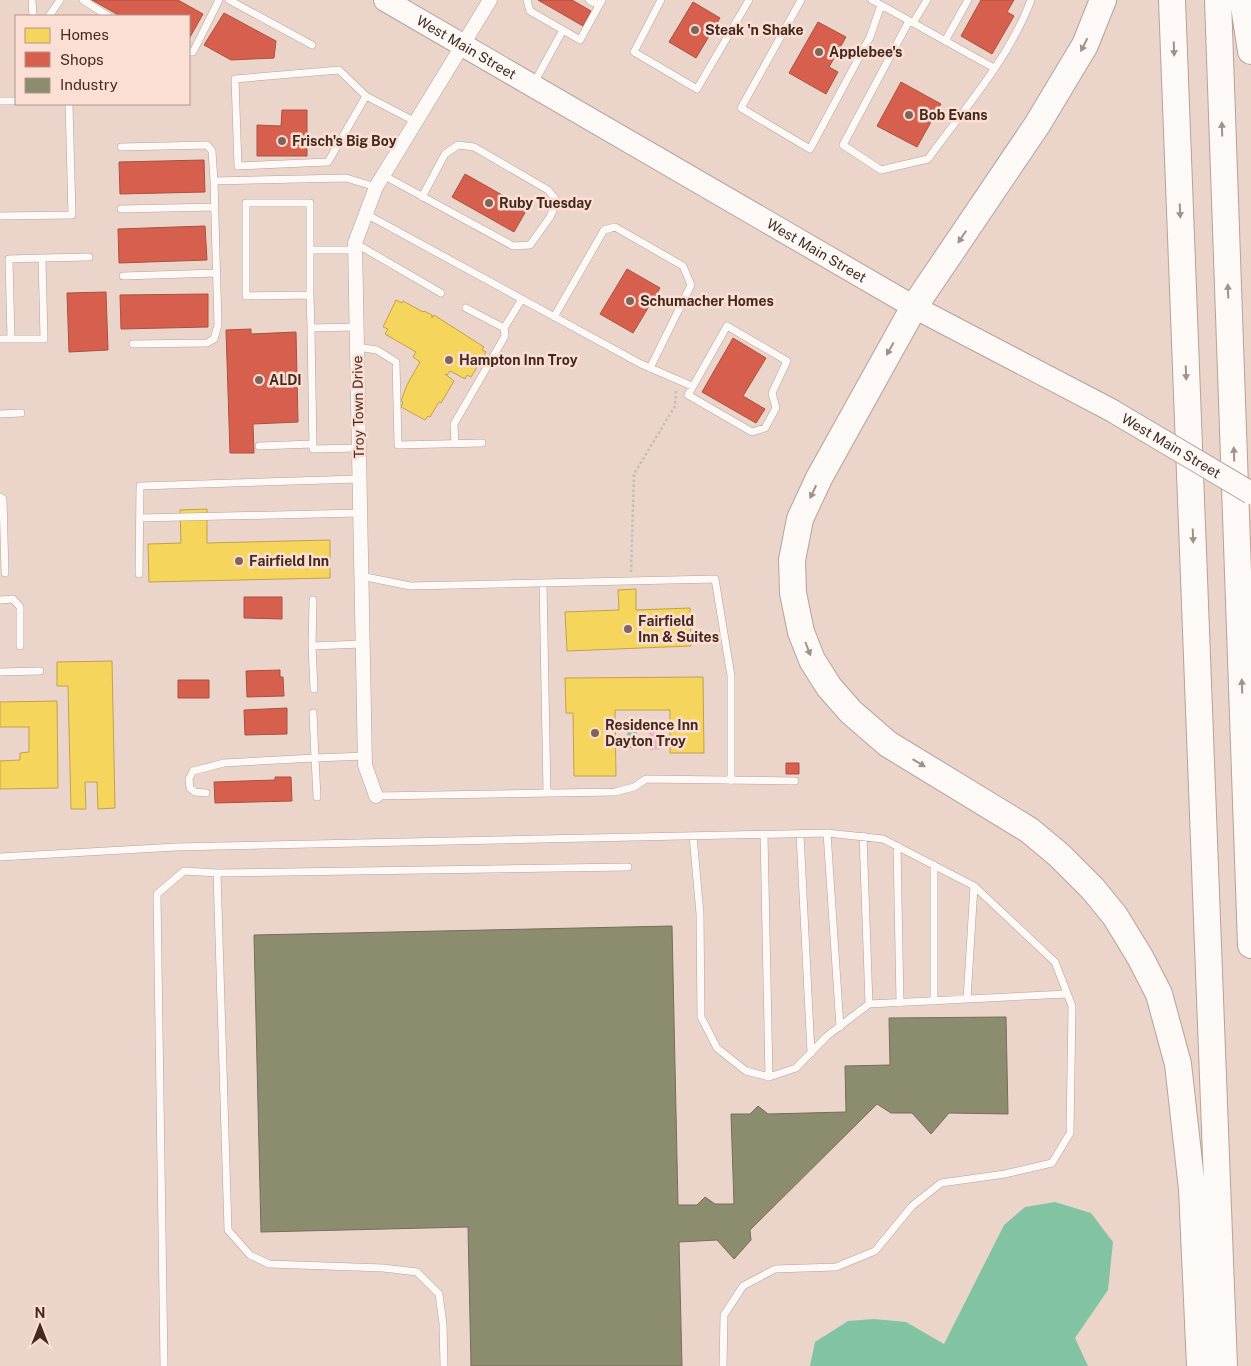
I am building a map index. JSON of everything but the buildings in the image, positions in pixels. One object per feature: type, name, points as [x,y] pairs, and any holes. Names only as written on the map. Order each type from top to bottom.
[{"type":"highway","points":[[1103,0],[1084,45],[1037,124],[914,306],[819,478],[800,519],[792,560],[793,593],[801,632],[812,660],[829,687],[851,712],[888,744],[1029,830],[1059,855],[1092,889],[1114,916],[1140,957],[1159,994],[1178,1064],[1192,1189],[1200,1366]]},
{"type":"highway","points":[[1172,0],[1224,1366]]},
{"type":"highway","points":[[1218,0],[1251,945]]},
{"type":"highway","points":[[1243,0],[1251,51]]},
{"type":"main road","name":"West Main Street","points":[[385,0],[914,306],[1111,410],[1251,493]]},
{"type":"street","name":"Troy Town Drive","points":[[376,796],[365,765],[355,246],[380,181],[490,0]]},
{"type":"lane","points":[[32,0],[33,15]]},
{"type":"lane","points":[[51,15],[60,0]]},
{"type":"lane","points":[[83,0],[106,15]]},
{"type":"lane","points":[[190,52],[193,52],[219,0]]},
{"type":"lane","points":[[229,0],[312,45]]},
{"type":"lane","points":[[527,0],[530,10],[580,40],[600,3],[589,0]]},
{"type":"lane","points":[[661,0],[634,52],[697,89],[749,0]]},
{"type":"lane","points":[[801,0],[741,108],[810,149],[870,37],[881,5]]},
{"type":"lane","points":[[872,0],[994,68]]},
{"type":"lane","points":[[927,0],[911,22],[843,145],[881,170],[928,159],[994,68],[1021,25],[1031,0]]},
{"type":"lane","points":[[945,41],[968,0]]},
{"type":"lane","points":[[533,86],[564,30]]},
{"type":"lane","points":[[366,96],[328,162],[238,166],[235,79],[339,70],[366,96],[416,122]]},
{"type":"lane","points":[[0,101],[15,101]]},
{"type":"lane","points":[[0,216],[72,215],[69,105]]},
{"type":"lane","points":[[214,182],[346,178],[380,181],[422,197],[513,246],[530,245],[550,217],[557,201],[548,190],[474,147],[458,144],[445,154],[422,197]]},
{"type":"lane","points":[[121,147],[207,145],[212,151],[214,182],[218,325],[214,339],[207,343],[133,344]]},
{"type":"lane","points":[[310,295],[246,296],[246,203],[310,203],[313,449],[359,448]]},
{"type":"lane","points":[[121,210],[215,207]]},
{"type":"lane","points":[[366,214],[650,368],[692,386]]},
{"type":"lane","points":[[554,317],[604,230],[615,227],[683,266],[691,286],[650,368]]},
{"type":"lane","points":[[310,250],[355,246],[442,293]]},
{"type":"lane","points":[[11,339],[9,258],[90,257]]},
{"type":"lane","points":[[0,339],[44,339],[42,258]]},
{"type":"lane","points":[[123,276],[217,273]]},
{"type":"lane","points":[[455,444],[454,424],[505,336],[504,328],[522,299]]},
{"type":"lane","points":[[466,308],[504,328]]},
{"type":"lane","points":[[727,326],[787,361],[772,393],[776,408],[765,428],[752,432],[688,395],[692,386],[727,326]]},
{"type":"lane","points":[[311,328],[356,327]]},
{"type":"lane","points":[[357,348],[378,350],[396,362],[398,444],[482,444]]},
{"type":"lane","points":[[0,414],[21,413]]},
{"type":"lane","points":[[258,446],[313,444]]},
{"type":"lane","points":[[139,574],[140,486],[359,479]]},
{"type":"lane","points":[[0,497],[3,499],[5,572]]},
{"type":"lane","points":[[140,518],[360,513]]},
{"type":"lane","points":[[361,576],[410,586],[715,579],[731,676],[731,781]]},
{"type":"lane","points":[[543,583],[547,793]]},
{"type":"lane","points":[[0,600],[13,599],[20,606],[20,646]]},
{"type":"lane","points":[[313,600],[312,646],[314,689]]},
{"type":"lane","points":[[312,646],[362,644]]},
{"type":"lane","points":[[0,672],[40,671]]},
{"type":"lane","points":[[313,713],[317,797]]},
{"type":"lane","points":[[206,793],[195,792],[190,788],[188,778],[193,771],[224,763],[365,756]]},
{"type":"lane","points":[[376,796],[615,792],[634,787],[646,779],[795,781]]},
{"type":"lane","points":[[827,833],[840,1027]]},
{"type":"lane","points":[[0,856],[176,847],[827,833],[883,839],[974,886],[1055,962],[1072,1006],[1070,1133],[1052,1163],[1005,1174],[941,1183],[912,1206],[875,1251],[836,1267],[775,1269],[743,1286],[724,1315],[723,1366]]},
{"type":"lane","points":[[764,834],[769,1077]]},
{"type":"lane","points":[[800,834],[811,1053]]},
{"type":"lane","points":[[693,836],[700,914],[701,1017],[717,1048],[746,1071],[769,1077],[796,1068],[827,1036],[869,1004],[1067,994]]},
{"type":"lane","points":[[863,836],[869,1004]]},
{"type":"lane","points":[[897,846],[900,1002]]},
{"type":"lane","points":[[934,865],[934,1001]]},
{"type":"lane","points":[[164,1366],[157,894],[184,871],[217,873],[628,867]]},
{"type":"lane","points":[[217,873],[228,1230],[250,1255],[269,1264],[383,1268],[417,1272],[439,1294],[443,1324],[444,1366]]},
{"type":"lane","points":[[967,999],[974,886]]},
{"type":"path","points":[[631,581],[634,474],[675,406],[676,390],[666,375]]},
{"type":"shaded area","points":[[627,725],[637,725],[637,748],[628,748]]},
{"type":"shaded area","points":[[649,726],[661,726],[662,749],[650,750]]},
{"type":"shaded area","points":[[1055,1202],[1091,1213],[1113,1242],[1108,1290],[1075,1338],[1088,1366],[810,1366],[815,1342],[848,1321],[874,1319],[906,1322],[944,1344],[1004,1225],[1025,1207]]},
{"type":"place","name":"Steak 'n Shake","points":[[695,30]]},
{"type":"place","name":"Applebee's","points":[[819,52]]},
{"type":"place","name":"Bob Evans","points":[[909,115]]},
{"type":"place","name":"Frisch's Big Boy","points":[[282,141]]},
{"type":"place","name":"Ruby Tuesday","points":[[489,203]]},
{"type":"place","name":"Schumacher Homes","points":[[630,301]]},
{"type":"place","name":"Hampton Inn Troy","points":[[449,360]]},
{"type":"place","name":"ALDI","points":[[259,380]]},
{"type":"place","name":"Fairfield Inn","points":[[239,561]]},
{"type":"place","name":"Fairfield Inn & Suites","points":[[628,629]]},
{"type":"place","name":"Residence Inn Dayton Troy","points":[[595,733]]}]
